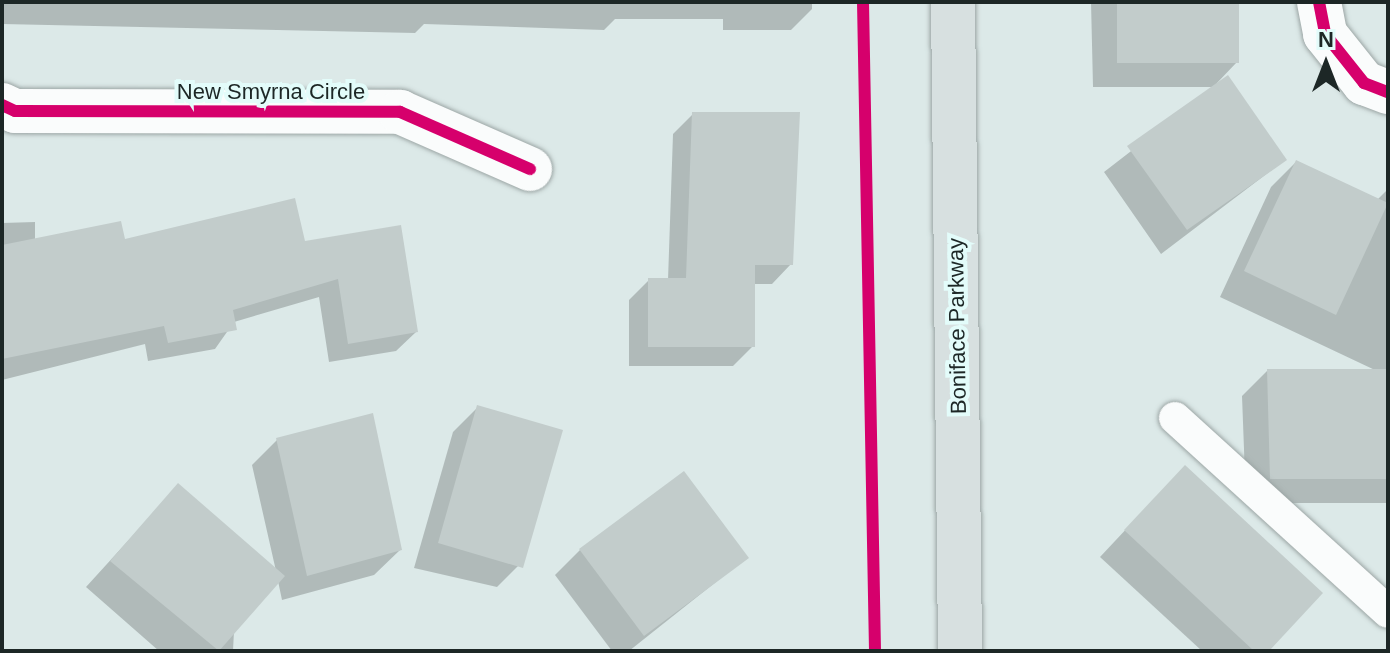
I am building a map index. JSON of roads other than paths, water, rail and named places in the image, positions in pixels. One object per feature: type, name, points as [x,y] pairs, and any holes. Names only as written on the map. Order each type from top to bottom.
[{"type":"main road","name":"Boniface Parkway","points":[[953,2],[960,651]]},
{"type":"street","points":[[1319,2],[1325,34],[1364,83],[1388,92]]},
{"type":"street","name":"New Smyrna Circle","points":[[2,105],[15,111],[400,112],[530,169]]},
{"type":"lane","points":[[1175,418],[1388,612]]}]
